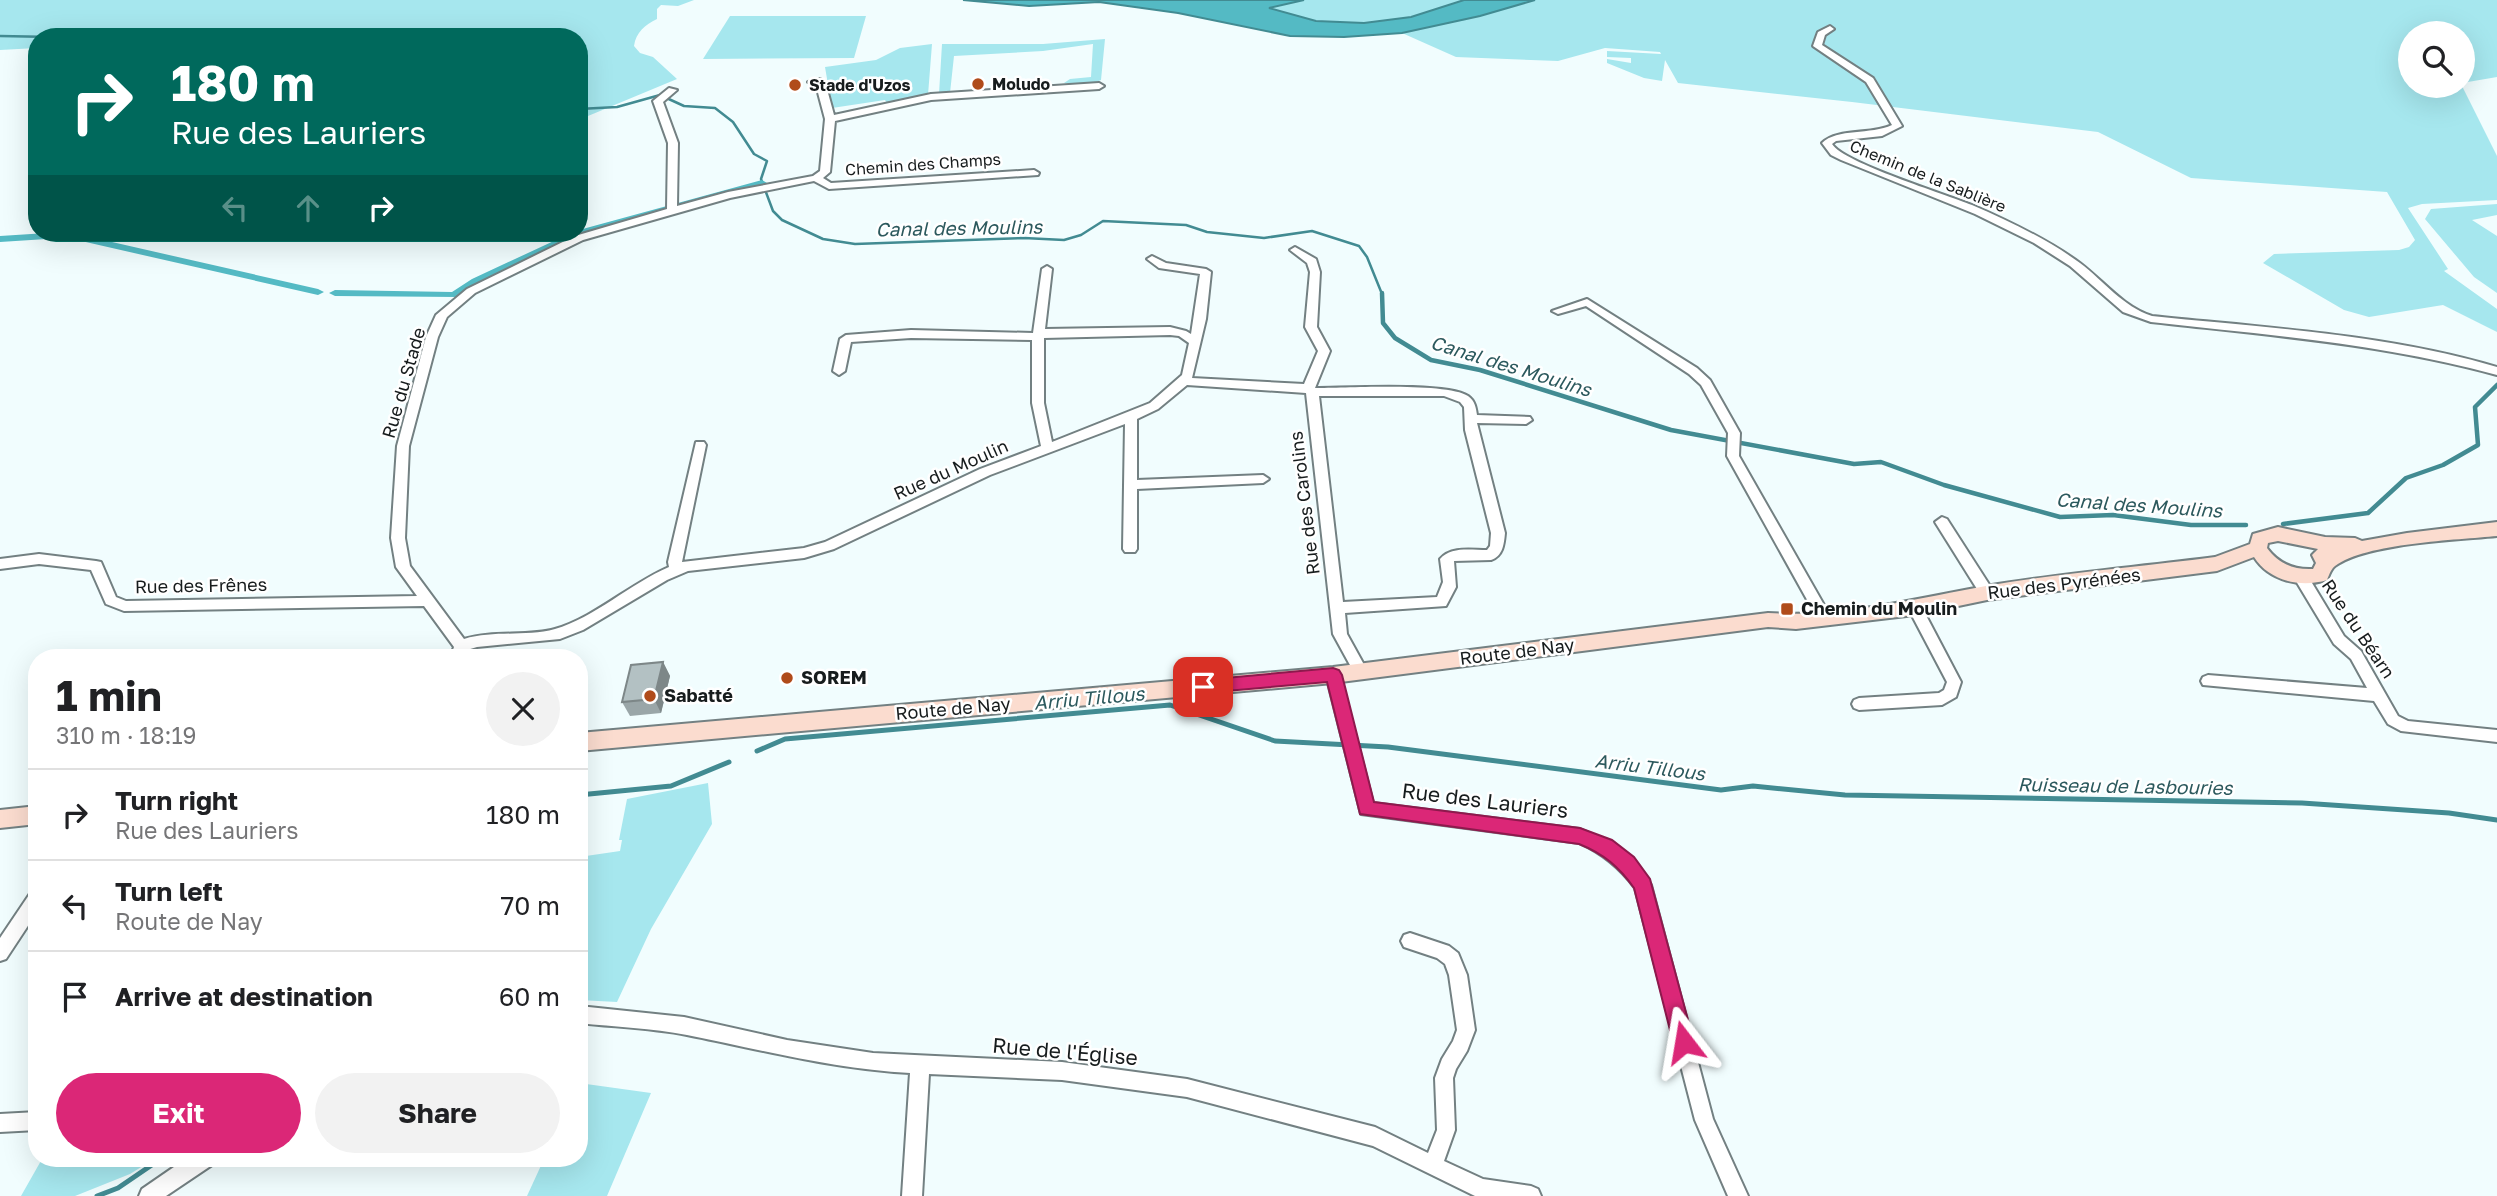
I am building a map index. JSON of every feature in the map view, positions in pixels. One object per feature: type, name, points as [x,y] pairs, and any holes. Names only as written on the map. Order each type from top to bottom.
[{"type":"main road","name":"Rue des Pyrénées","points":[[2301,577],[2320,575],[2326,563],[2334,556],[2373,546],[2497,529]]},
{"type":"main road","name":"Rue des Pyrénées","points":[[2217,564],[2258,548],[2260,539],[2271,534],[2287,535],[2304,541],[2373,546]]},
{"type":"main road","points":[[2304,541],[2318,551],[2326,563]]},
{"type":"main road","points":[[2258,548],[2265,560],[2280,570],[2301,577]]},
{"type":"main road","name":"Rue des Pyrénées","points":[[1619,639],[1768,620],[1796,622],[1915,608],[1987,593],[2217,564],[2280,570]]},
{"type":"main road","name":"Route de Nay","points":[[588,741],[1333,675],[1619,639]]},
{"type":"main road","points":[[0,819],[28,816]]},
{"type":"street","name":"Chemin de la Sablière","points":[[1830,29],[1821,34],[1817,46],[1870,80],[1897,126],[1890,131],[1844,135],[1828,143],[1834,153],[2002,222],[2072,262],[2131,314],[2151,319],[2319,337],[2405,350],[2462,360],[2497,372]]},
{"type":"street","points":[[813,82],[820,82],[830,119],[825,172],[816,178]]},
{"type":"street","points":[[830,119],[931,97],[1099,86]]},
{"type":"street","points":[[670,92],[658,101],[673,143],[672,208]]},
{"type":"street","name":"Chemin des Champs","points":[[816,178],[829,186],[1034,173]]},
{"type":"street","name":"Rue du Stade","points":[[588,235],[672,208],[816,178]]},
{"type":"street","name":"Rue du Stade","points":[[457,649],[403,567],[398,538],[403,446],[432,337],[442,315],[471,291],[571,242]]},
{"type":"street","points":[[1295,250],[1312,261],[1315,272],[1311,327],[1324,351],[1310,390]]},
{"type":"street","points":[[1152,259],[1163,266],[1206,272],[1200,322],[1188,375],[1184,381],[1310,390],[1445,392],[1464,399],[1470,406],[1471,430],[1498,533],[1497,547],[1491,555],[1453,555],[1447,559],[1452,583],[1448,595],[1441,602],[1337,608]]},
{"type":"street","points":[[1047,269],[1037,337],[1039,423],[1048,447]]},
{"type":"street","points":[[1558,312],[1587,302],[1693,371],[1706,383],[1734,433],[1733,456],[1825,619]]},
{"type":"street","points":[[839,371],[846,339],[911,334],[1037,337],[1045,333],[1177,332],[1200,322]]},
{"type":"street","points":[[1177,332],[1195,342]]},
{"type":"street","name":"Rue du Moulin","points":[[464,649],[477,641],[555,635],[578,626],[686,566],[804,553],[829,546],[985,472],[1131,417],[1154,406],[1184,381]]},
{"type":"street","name":"Rue des Carolins","points":[[1310,390],[1340,634],[1362,671]]},
{"type":"street","points":[[1129,549],[1131,417]]},
{"type":"street","points":[[1470,419],[1526,419]]},
{"type":"street","points":[[677,570],[675,562],[700,445]]},
{"type":"street","points":[[1130,485],[1263,479]]},
{"type":"street","points":[[1942,522],[1987,593]]},
{"type":"street","name":"Rue des Frênes","points":[[0,564],[39,559],[96,566],[111,600],[124,606],[427,601]]},
{"type":"street","name":"Rue du Béarn","points":[[2301,577],[2339,640],[2356,655],[2393,719],[2406,727],[2497,736]]},
{"type":"street","points":[[1859,704],[1942,699],[1951,693],[1954,682],[1915,608]]},
{"type":"street","name":"Rue des Lauriers","points":[[1333,675],[1367,809],[1580,836],[1605,846],[1627,863],[1643,885],[1704,1121],[1738,1196]]},
{"type":"street","points":[[2208,681],[2379,695]]},
{"type":"street","points":[[0,953],[28,918]]},
{"type":"street","points":[[1410,941],[1443,952],[1452,960],[1458,975],[1466,1030],[1444,1078],[1446,1130],[1433,1166]]},
{"type":"street","name":"Rue de l'Église","points":[[588,1015],[684,1026],[787,1049],[873,1062],[1062,1071],[1186,1088],[1376,1137],[1482,1189],[1531,1196]]},
{"type":"street","points":[[912,1196],[920,1064]]},
{"type":"street","points":[[0,1123],[28,1121]]},
{"type":"street","points":[[149,1196],[192,1167]]},
{"type":"shaded area","points":[[0,0],[694,0],[678,6],[661,5],[657,9],[657,19],[642,30],[634,46],[640,53],[653,57],[677,79],[588,116],[588,28],[28,28],[28,48],[0,50]]},
{"type":"shaded area","points":[[963,0],[1304,0],[1269,8],[1316,21],[1364,23],[1411,17],[1464,0],[1535,0],[1480,16],[1402,33],[1344,37],[1290,36],[1178,13],[1099,2],[1029,6]]},
{"type":"shaded area","points":[[1304,0],[1464,0],[1410,17],[1352,24],[1315,21],[1268,8]]},
{"type":"shaded area","points":[[1535,0],[2497,0],[2497,77],[2475,81],[2475,21],[2398,21],[2398,98],[2468,98],[2497,156],[2497,200],[2422,204],[2408,208],[2448,269],[2444,271],[2497,309],[2497,332],[2443,305],[2369,317],[2344,310],[2263,263],[2274,254],[2399,250],[2409,247],[2415,240],[2387,192],[2191,178],[2098,132],[1678,83],[1665,60],[1662,81],[1644,78],[1607,63],[1607,59],[1631,63],[1631,58],[1607,57],[1607,51],[1661,54],[1660,52],[1605,48],[1558,61],[1456,57],[1402,33],[1480,16]]},
{"type":"shaded area","points":[[730,16],[866,16],[854,58],[703,59]]},
{"type":"shaded area","points":[[1105,39],[1101,80],[1091,84],[1064,83],[1070,79],[1091,77],[1093,44],[1043,51],[954,56],[950,93],[939,94],[942,44],[1043,44]]},
{"type":"shaded area","points":[[932,44],[928,95],[887,103],[885,100],[832,108],[825,67],[876,60],[900,48]]},
{"type":"shaded area","points":[[2497,204],[2497,215],[2472,220],[2497,236],[2497,293],[2474,277],[2425,219],[2431,209]]},
{"type":"shaded area","points":[[708,783],[712,824],[651,929],[617,1002],[588,1000],[588,856],[620,851],[622,840],[619,840],[627,799]]},
{"type":"shaded area","points":[[588,1084],[651,1093],[607,1196],[527,1196],[540,1167],[588,1167]]},
{"type":"shaded area","points":[[37,1167],[141,1167],[75,1196],[21,1196]]},
{"type":"building","points":[[663,662],[654,699],[622,702],[631,665]]},
{"type":"waterway","points":[[0,36],[28,37]]},
{"type":"waterway","name":"Canal des Moulins","points":[[588,109],[617,107],[660,95],[684,106],[715,108],[733,122],[754,154],[767,161],[761,179],[773,211],[782,220],[823,239],[855,244],[1024,238],[1064,240],[1081,235],[1103,221],[1186,225],[1207,232],[1264,238],[1312,231],[1359,246],[1367,257],[1382,294]]},
{"type":"waterway","points":[[588,231],[762,183]]},
{"type":"waterway","points":[[0,239],[28,237]]},
{"type":"waterway","points":[[99,242],[318,292]]},
{"type":"waterway","points":[[335,293],[454,295],[476,281],[560,242]]},
{"type":"waterway","name":"Canal des Moulins","points":[[1382,293],[1383,323],[1395,338],[1431,360],[1480,370],[1671,430],[1854,464],[1881,462],[1944,485],[2060,517],[2113,515],[2191,525],[2246,525]]},
{"type":"waterway","name":"Canal des Moulins","points":[[2283,524],[2368,513],[2406,478],[2443,465],[2478,445],[2475,407],[2497,385]]},
{"type":"waterway","name":"Arriu Tillous","points":[[757,751],[785,739],[1170,705],[1275,741],[1388,747],[1721,790],[1753,786],[1845,795],[2302,803],[2449,813],[2497,820]]},
{"type":"waterway","name":"Arriu Tillous","points":[[588,794],[671,786],[729,762]]},
{"type":"waterway","name":"Arriu Tillous","points":[[97,1196],[118,1188],[149,1167]]},
{"type":"place","name":"Moludo","points":[[978,84]]},
{"type":"place","name":"Stade d'Uzos","points":[[795,85]]},
{"type":"place","name":"Chemin du Moulin","points":[[1787,609]]},
{"type":"place","name":"SOREM","points":[[787,678]]},
{"type":"place","name":"Sabatté","points":[[650,696]]},
{"type":"route","points":[[1203,687],[1333,675],[1367,809],[1580,836],[1605,846],[1627,863],[1643,885],[1684,1042]]},
{"type":"water label","name":"Ruisseau de Lasbouries","points":[[2125,786]]}]
